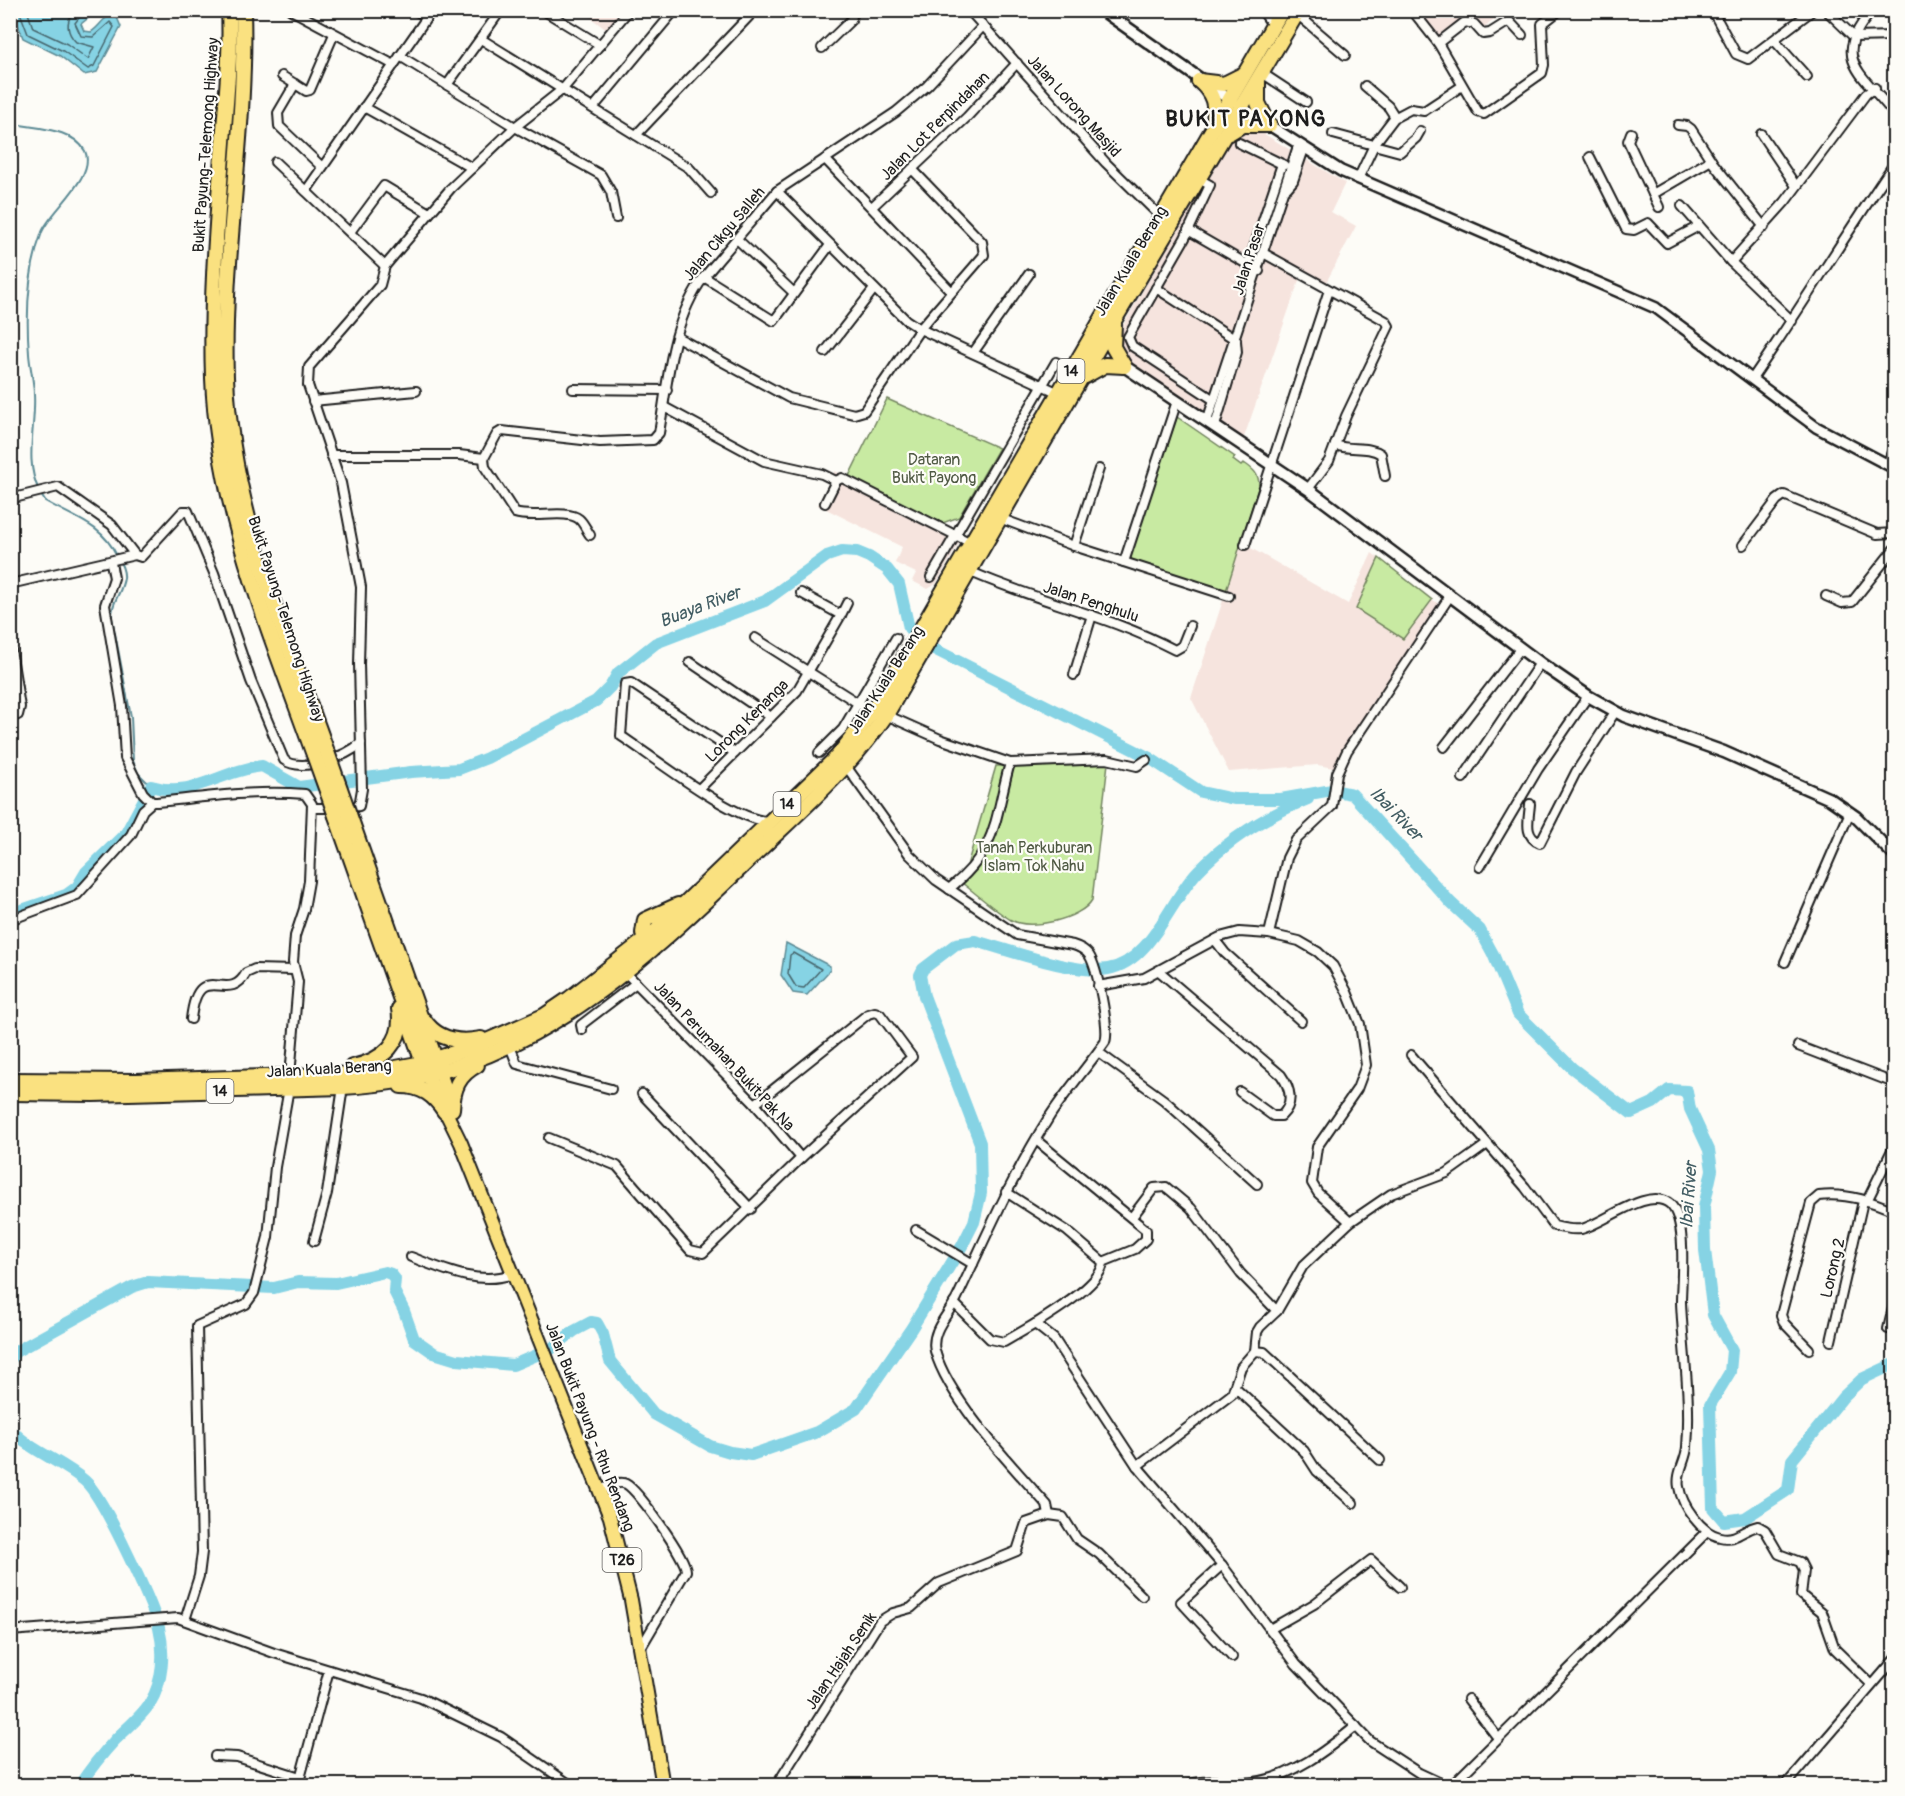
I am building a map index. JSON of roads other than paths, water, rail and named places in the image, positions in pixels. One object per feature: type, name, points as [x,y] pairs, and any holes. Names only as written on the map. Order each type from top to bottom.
[{"type":"highway","name":"Bukit Payung-Telemong Highway","points":[[229,10],[230,56],[212,301],[213,380],[221,461],[249,573],[420,1014],[432,1068]]},
{"type":"highway","name":"Bukit Payung-Telemong Highway","points":[[243,10],[243,57],[225,302],[226,379],[234,459],[262,569],[320,754]]},
{"type":"highway","name":"Jalan Kuala Berang","points":[[914,656],[929,615],[1059,393],[1076,375],[1115,319],[1226,135],[1246,71],[1282,10]]},
{"type":"highway","name":"Jalan Kuala Berang","points":[[10,1080],[290,1082],[343,1087],[378,1085],[546,1028],[610,985],[664,942],[846,766],[914,656],[942,622],[971,573],[1002,519],[1161,217],[1213,128],[1261,76],[1298,12]]},
{"type":"highway","points":[[1200,81],[1224,84],[1239,78],[1246,71]]},
{"type":"highway","points":[[1226,135],[1242,125],[1269,125],[1258,103],[1261,76]]},
{"type":"highway","points":[[1200,81],[1209,89],[1215,102],[1213,128]]},
{"type":"highway","points":[[1115,319],[1113,347],[1124,366]]},
{"type":"highway","points":[[1076,375],[1105,365],[1124,366]]},
{"type":"highway","name":"Jalan Kuala Berang","points":[[507,1040],[569,999],[646,939],[879,714]]},
{"type":"highway","name":"Bukit Payung-Telemong Highway","points":[[342,815],[382,947],[432,1068]]},
{"type":"highway","points":[[646,939],[652,943],[664,942]]},
{"type":"highway","points":[[306,1076],[373,1062],[388,1051],[396,1041],[401,1019],[382,947]]},
{"type":"highway","points":[[420,1014],[436,1034],[452,1039],[507,1040]]},
{"type":"highway","points":[[378,1085],[422,1089],[449,1111],[460,1078],[507,1040]]},
{"type":"highway","name":"Jalan Kuala Berang","points":[[10,1093],[93,1094],[290,1082],[306,1076],[432,1068]]},
{"type":"main road","points":[[1102,10],[1200,81],[1236,104]]},
{"type":"main road","points":[[1124,366],[1308,489],[1520,649],[1588,696],[1615,712],[1725,752],[1830,799],[1850,812],[1894,855]]},
{"type":"main road","name":"Jalan Bukit Payung - Rhu Rendang","points":[[432,1068],[512,1274],[600,1490],[626,1573],[658,1768],[663,1785]]},
{"type":"main road","name":"Jalan Bukit Payung - Rhu Rendang","points":[[657,1785],[658,1768]]},
{"type":"street","points":[[306,191],[429,14],[415,10]]},
{"type":"street","points":[[447,85],[501,10]]},
{"type":"street","points":[[543,10],[600,45]]},
{"type":"street","points":[[313,808],[356,808],[361,803],[359,664],[361,587],[345,504],[306,377],[309,367],[380,285],[385,266],[429,213],[515,127],[563,89],[629,10]]},
{"type":"street","points":[[593,108],[675,10]]},
{"type":"street","points":[[636,135],[755,10]]},
{"type":"street","points":[[822,48],[851,20],[849,10]]},
{"type":"street","name":"Jalan Lorong Masjid","points":[[969,10],[1121,179],[1161,217]]},
{"type":"street","points":[[1412,10],[1438,43],[1478,112],[1484,114],[1542,73],[1544,65],[1542,24],[1560,10]]},
{"type":"street","points":[[1712,10],[1736,54],[1743,59],[1753,57],[1813,10]]},
{"type":"street","points":[[1826,10],[1854,37],[1894,36]]},
{"type":"street","points":[[1873,10],[1854,37],[1850,52],[1852,63],[1875,88],[1894,114]]},
{"type":"street","points":[[1263,11],[1273,26]]},
{"type":"street","points":[[292,12],[394,65]]},
{"type":"street","points":[[1298,12],[1345,55]]},
{"type":"street","points":[[1438,43],[1465,22],[1474,24],[1483,34],[1490,33],[1509,21],[1522,35]]},
{"type":"street","name":"Jalan Cikgu Salleh","points":[[484,458],[497,434],[502,432],[600,442],[649,441],[658,433],[677,337],[693,291],[704,277],[777,191],[896,112],[927,86],[984,26]]},
{"type":"street","points":[[282,76],[306,91],[310,90],[334,34]]},
{"type":"street","points":[[481,39],[689,168],[711,194]]},
{"type":"street","points":[[1774,40],[1807,77]]},
{"type":"street","points":[[400,56],[515,127],[601,175],[611,192],[616,218]]},
{"type":"street","name":"Jalan Lot Perpindahan","points":[[872,207],[967,117],[1017,63]]},
{"type":"street","points":[[1261,76],[1306,102]]},
{"type":"street","points":[[295,84],[278,113],[278,122],[322,167]]},
{"type":"street","points":[[1365,86],[1388,106],[1395,117]]},
{"type":"street","points":[[1358,179],[1375,143],[1395,117],[1411,109],[1424,111],[1462,86]]},
{"type":"street","points":[[1731,262],[1764,227],[1866,94],[1875,88]]},
{"type":"street","points":[[1236,104],[1301,147],[1358,179],[1640,300],[1668,315],[1816,428],[1891,466],[1894,445]]},
{"type":"street","points":[[364,107],[472,168]]},
{"type":"street","points":[[1678,125],[1691,129],[1711,160],[1764,227]]},
{"type":"street","points":[[1333,134],[1375,143],[1400,152],[1416,138],[1419,131]]},
{"type":"street","points":[[1631,133],[1628,141],[1659,207]]},
{"type":"street","points":[[1761,134],[1796,186]]},
{"type":"street","points":[[1239,143],[1291,168]]},
{"type":"street","name":"Jalan Pasar","points":[[1211,424],[1214,400],[1287,188],[1291,168],[1301,147]]},
{"type":"street","name":"Jalan Pasar","points":[[1287,188],[1293,181],[1301,147]]},
{"type":"street","points":[[1590,158],[1626,229],[1634,230],[1648,223],[1667,243],[1699,226]]},
{"type":"street","points":[[825,159],[951,291]]},
{"type":"street","points":[[1653,194],[1711,160]]},
{"type":"street","points":[[275,162],[385,266]]},
{"type":"street","points":[[1248,265],[1282,164]]},
{"type":"street","points":[[1752,379],[1792,321],[1833,252],[1894,164]]},
{"type":"street","points":[[677,337],[789,398],[854,414],[866,409],[920,329],[982,258],[984,245],[912,169]]},
{"type":"street","points":[[1199,179],[1210,185],[1188,230],[1130,333],[1129,342],[1214,400]]},
{"type":"street","points":[[350,232],[384,186],[429,213]]},
{"type":"street","points":[[777,191],[906,320],[920,329],[1059,393]]},
{"type":"street","points":[[1682,206],[1731,262],[1792,321]]},
{"type":"street","points":[[1188,230],[1259,271]]},
{"type":"street","points":[[737,239],[794,293]]},
{"type":"street","points":[[704,277],[774,321],[830,245]]},
{"type":"street","points":[[1264,254],[1386,321],[1389,326],[1346,416],[1329,461],[1308,489]]},
{"type":"street","points":[[973,353],[1029,274]]},
{"type":"street","points":[[825,352],[874,288]]},
{"type":"street","points":[[1156,288],[1236,340]]},
{"type":"street","points":[[1245,545],[1329,290]]},
{"type":"street","name":"Jalan Pasar","points":[[1211,424],[1237,352],[1236,340]]},
{"type":"street","points":[[931,577],[1056,362],[1076,375]]},
{"type":"street","points":[[573,389],[667,390]]},
{"type":"street","points":[[313,401],[416,391]]},
{"type":"street","points":[[1124,562],[1177,401]]},
{"type":"street","points":[[664,407],[764,461],[822,474],[836,481]]},
{"type":"street","points":[[1335,445],[1346,449],[1373,450],[1381,454],[1385,476]]},
{"type":"street","points":[[1005,450],[1021,458]]},
{"type":"street","points":[[331,455],[459,455],[484,458],[485,467],[515,513],[538,517],[571,516],[579,519],[590,535]]},
{"type":"street","points":[[1074,546],[1099,469]]},
{"type":"street","points":[[825,503],[836,481],[842,478],[971,543]]},
{"type":"street","points":[[10,499],[58,488],[112,525],[132,557]]},
{"type":"street","points":[[1743,545],[1777,500],[1784,495],[1877,534],[1894,533]]},
{"type":"street","points":[[10,584],[63,570],[141,557],[183,511],[188,511],[214,573],[251,681],[284,760],[295,765],[337,758],[353,751],[361,743]]},
{"type":"street","points":[[1002,519],[1074,546],[1229,596]]},
{"type":"street","points":[[1826,596],[1842,603],[1852,602],[1894,549]]},
{"type":"street","points":[[112,562],[114,578],[105,605],[122,706],[124,758],[148,798]]},
{"type":"street","name":"Jalan Penghulu","points":[[971,573],[1015,592],[1112,621],[1175,650],[1182,646],[1190,626]]},
{"type":"street","points":[[801,593],[841,615]]},
{"type":"street","points":[[1269,934],[1292,847],[1333,802],[1336,779],[1347,751],[1450,596]]},
{"type":"street","name":"Lorong Kenanga","points":[[699,789],[797,691],[847,603]]},
{"type":"street","points":[[1074,675],[1092,615]]},
{"type":"street","points":[[755,638],[879,714],[940,740],[1010,763],[1107,759],[1137,766],[1146,760]]},
{"type":"street","points":[[819,753],[843,729],[860,704],[896,638]]},
{"type":"street","points":[[10,643],[20,707],[18,715],[10,718]]},
{"type":"street","points":[[1444,747],[1520,649]]},
{"type":"street","points":[[690,662],[771,717]]},
{"type":"street","points":[[1463,778],[1540,663]]},
{"type":"street","points":[[735,753],[631,683],[625,684],[621,736],[699,789],[753,818],[770,821]]},
{"type":"street","points":[[1480,867],[1538,769],[1588,696]]},
{"type":"street","points":[[1530,804],[1528,830],[1532,838],[1540,843],[1566,789],[1615,712]]},
{"type":"street","points":[[950,889],[966,876],[987,849],[996,827],[1010,763]]},
{"type":"street","points":[[846,766],[917,863],[1010,931],[1073,945],[1081,948],[1092,960],[1108,1035],[1098,1052],[1048,1118],[1006,1192],[954,1304],[937,1331],[934,1343],[935,1352],[969,1413],[1047,1505],[1048,1515],[1062,1517],[1077,1539],[1099,1554],[1142,1596]]},
{"type":"street","points":[[148,798],[281,792],[305,794],[311,800],[313,808],[309,881],[304,909],[295,936],[294,970],[298,982],[290,1082],[275,1167],[273,1205],[258,1278],[254,1293],[246,1304],[197,1326],[202,1552],[200,1576],[185,1620]]},
{"type":"street","points":[[10,920],[77,895],[127,840],[148,798]]},
{"type":"street","points":[[1785,962],[1850,812]]},
{"type":"street","points":[[1097,984],[1122,984],[1159,971],[1215,940],[1239,932],[1269,934],[1299,941],[1318,952],[1333,966],[1360,1024],[1366,1052],[1364,1075],[1348,1103],[1317,1147],[1312,1183],[1318,1193],[1350,1222]]},
{"type":"street","points":[[1215,940],[1225,953],[1301,1021]]},
{"type":"street","points":[[191,1018],[194,996],[201,987],[232,986],[242,981],[250,970],[294,970]]},
{"type":"street","points":[[1159,971],[1281,1075],[1289,1091],[1289,1106],[1281,1116],[1273,1116],[1240,1092]]},
{"type":"street","name":"Jalan Perumahan Bukit Pak Na","points":[[626,973],[755,1104],[801,1158]]},
{"type":"street","points":[[582,1030],[581,1025],[636,983]]},
{"type":"street","points":[[610,985],[619,996]]},
{"type":"street","points":[[549,1138],[617,1167],[690,1250],[697,1254],[703,1253],[751,1209],[801,1158],[912,1057],[880,1014],[875,1012],[868,1014],[755,1104]]},
{"type":"street","points":[[507,1040],[517,1064],[611,1089]]},
{"type":"street","points":[[1798,1046],[1894,1083]]},
{"type":"street","points":[[1098,1052],[1164,1100],[1257,1184]]},
{"type":"street","points":[[1412,1055],[1486,1145],[1525,1187],[1554,1226],[1580,1229],[1649,1200],[1662,1199],[1670,1204],[1676,1214],[1683,1250],[1682,1303],[1688,1377],[1687,1448],[1678,1480],[1687,1506],[1707,1532],[1720,1538],[1733,1538],[1758,1526],[1765,1530],[1779,1554],[1800,1562],[1804,1570],[1801,1595],[1822,1612],[1835,1649],[1871,1684]]},
{"type":"street","points":[[314,1241],[327,1193],[343,1087]]},
{"type":"street","points":[[642,1094],[751,1209]]},
{"type":"street","points":[[1036,1140],[1146,1230],[1144,1243],[1102,1262]]},
{"type":"street","points":[[1137,1466],[1232,1394],[1236,1388],[1241,1367],[1255,1351],[1257,1332],[1277,1311],[1300,1270],[1350,1222],[1391,1194],[1447,1173],[1486,1145]]},
{"type":"street","name":"Lorong 2","points":[[1831,1341],[1865,1201],[1894,1146]]},
{"type":"street","points":[[1132,1217],[1154,1188],[1166,1187],[1191,1208],[1241,1274],[1277,1311]]},
{"type":"street","points":[[1006,1192],[1067,1231],[1102,1262]]},
{"type":"street","points":[[1809,1349],[1784,1323],[1781,1315],[1812,1203],[1819,1196],[1827,1195],[1865,1201],[1894,1211]]},
{"type":"street","points":[[916,1230],[973,1264]]},
{"type":"street","points":[[411,1257],[474,1277],[496,1278],[512,1274]]},
{"type":"street","points":[[954,1304],[990,1338],[1004,1342],[1078,1294],[1101,1270],[1102,1262]]},
{"type":"street","points":[[1888,1329],[1894,1304]]},
{"type":"street","points":[[1035,1324],[1054,1339],[1137,1466],[1222,1565],[1296,1664],[1370,1741],[1401,1763],[1449,1785],[1707,1532]]},
{"type":"street","points":[[1255,1351],[1263,1352],[1380,1460]]},
{"type":"street","points":[[1236,1388],[1304,1451],[1317,1471],[1353,1503]]},
{"type":"street","points":[[600,1490],[619,1483],[629,1486],[668,1534],[686,1564],[684,1575],[640,1648]]},
{"type":"street","name":"Jalan Hajah Senik","points":[[776,1785],[880,1621],[893,1613],[911,1608],[939,1583],[1017,1551],[1023,1525],[1048,1515]]},
{"type":"street","points":[[1270,1629],[1314,1604],[1371,1560],[1400,1587]]},
{"type":"street","points":[[1222,1565],[1181,1602],[1232,1657]]},
{"type":"street","points":[[10,1631],[170,1618],[185,1620],[274,1653],[421,1698],[474,1722],[572,1785]]},
{"type":"street","points":[[1785,1785],[1894,1660]]},
{"type":"street","points":[[298,1785],[329,1670]]},
{"type":"street","points":[[1468,1700],[1498,1738]]},
{"type":"street","points":[[1184,1785],[1194,1782],[1255,1782],[1322,1754],[1356,1726]]},
{"type":"street","points":[[215,1756],[237,1757],[300,1777]]},
{"type":"water","points":[[13,11],[97,11],[81,24],[84,31],[91,32],[112,15],[116,15],[121,27],[97,72],[84,75],[60,56],[23,38]]},
{"type":"water","points":[[786,943],[830,966],[830,970],[807,995],[793,993],[781,975]]},
{"type":"waterway","points":[[10,123],[52,130],[71,137],[85,151],[87,161],[79,182],[42,232],[31,277],[28,324],[34,395],[31,456],[39,490]]},
{"type":"waterway","points":[[41,495],[45,501],[77,517],[104,536],[122,567],[124,578],[113,607],[112,618],[131,717],[133,761],[138,773],[151,786]]},
{"type":"waterway","name":"Buaya River","points":[[10,914],[66,895],[77,887],[86,872],[126,833],[151,786],[180,789],[262,766],[299,787],[411,772],[459,769],[487,758],[596,701],[610,687],[618,673],[656,643],[765,601],[827,556],[842,551],[857,552],[887,569],[899,584],[909,628],[922,643],[1148,757],[1201,792],[1234,799],[1281,799],[1332,790],[1352,794],[1451,903],[1480,930],[1493,954],[1518,1014],[1572,1068],[1631,1113],[1653,1103],[1669,1090],[1687,1091],[1690,1109],[1709,1150],[1712,1170],[1704,1207],[1705,1250],[1713,1315],[1732,1350],[1730,1372],[1710,1405],[1713,1508],[1724,1521],[1745,1518],[1788,1490],[1792,1460],[1843,1397],[1862,1379],[1894,1364]]},
{"type":"waterway","points":[[10,1360],[15,1352],[132,1287],[148,1282],[274,1288],[298,1282],[336,1283],[385,1272],[391,1274],[395,1279],[394,1291],[414,1339],[434,1353],[457,1360],[513,1365],[551,1349],[574,1331],[591,1322],[597,1323],[603,1334],[610,1361],[654,1414],[710,1446],[751,1455],[817,1432],[856,1409],[911,1329],[962,1246],[974,1222],[981,1193],[980,1143],[924,996],[920,975],[923,969],[956,944],[975,941],[1042,961],[1078,968],[1108,969],[1123,964],[1148,943],[1188,883],[1210,859],[1250,829],[1278,812],[1308,799]]},
{"type":"waterway","points":[[10,1429],[28,1444],[76,1474],[93,1491],[115,1528],[137,1574],[161,1637],[162,1667],[158,1686],[150,1703],[106,1750],[79,1786]]},
{"type":"district","name":"BUKIT PAYONG","points":[[1246,119]]},
{"type":"park label","name":"Dataran Bukit Payong","points":[[934,469]]},
{"type":"park label","name":"Tanah Perkuburan Islam Tok Nahu","points":[[1034,857]]},
{"type":"water label","name":"Ibai River","points":[[1396,814]]},
{"type":"water label","name":"Ibai River","points":[[1689,1195]]}]
